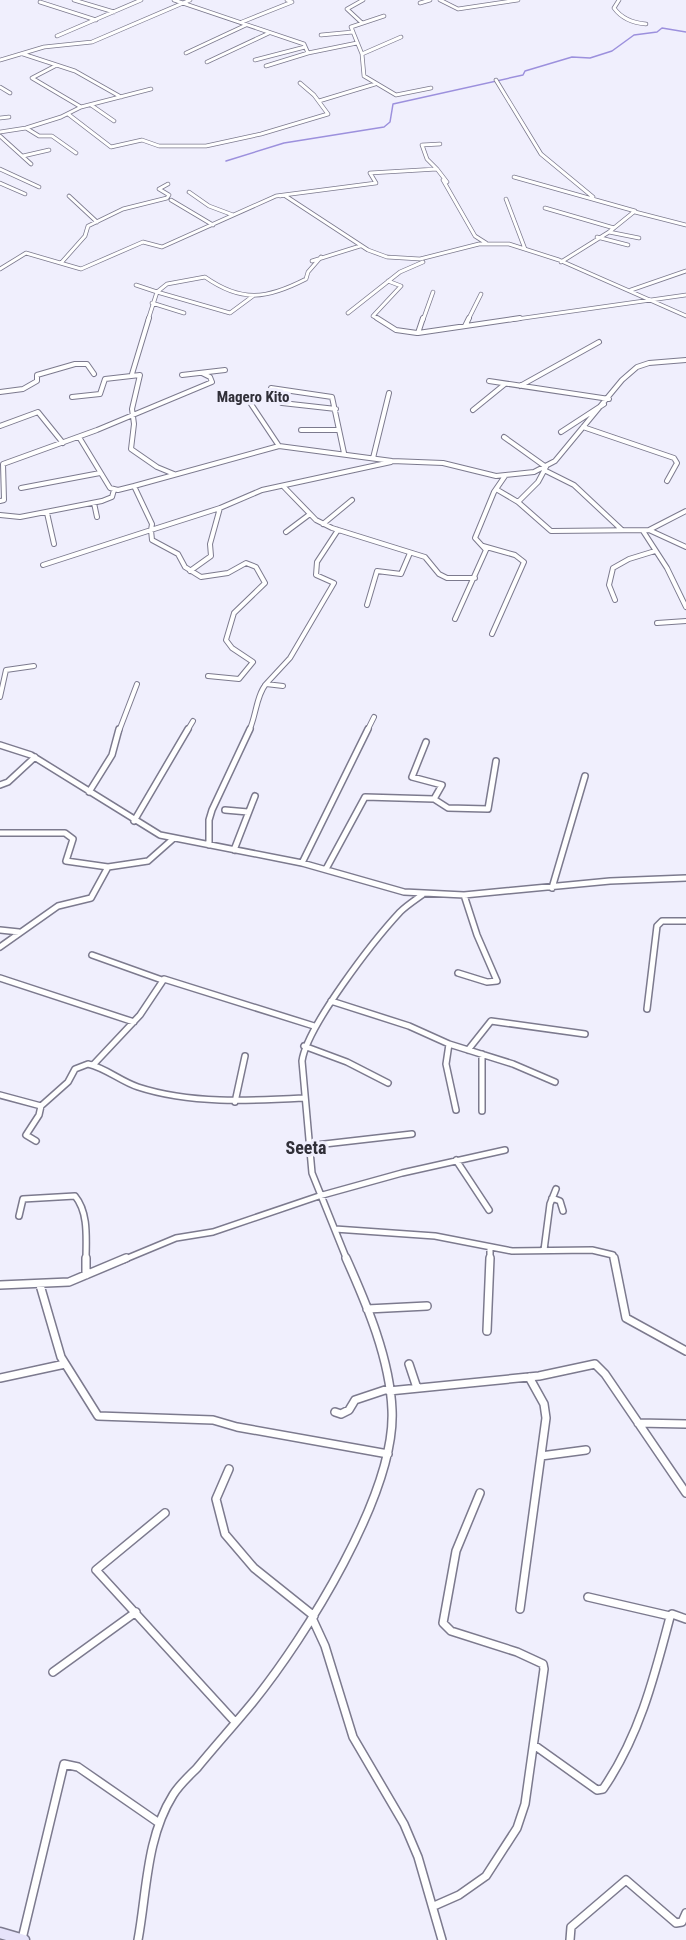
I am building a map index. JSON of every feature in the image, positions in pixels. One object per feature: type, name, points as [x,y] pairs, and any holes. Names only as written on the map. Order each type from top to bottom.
[{"type":"street","points":[[74,0],[114,12]]},
{"type":"street","points":[[57,36],[141,0]]},
{"type":"street","points":[[174,0],[304,44],[308,53]]},
{"type":"street","points":[[0,60],[44,47],[92,42],[190,0]]},
{"type":"street","points":[[241,23],[292,2],[287,0]]},
{"type":"street","points":[[361,22],[347,9],[363,0]]},
{"type":"street","points":[[420,3],[430,0]]},
{"type":"street","points":[[440,0],[452,8],[460,9],[518,0]]},
{"type":"street","points":[[619,0],[614,8],[616,11],[630,22],[646,24]]},
{"type":"street","points":[[40,2],[96,20]]},
{"type":"street","points":[[384,16],[352,26],[362,54],[364,76],[396,95],[431,88]]},
{"type":"street","points":[[186,53],[246,25]]},
{"type":"street","points":[[321,35],[353,32]]},
{"type":"street","points":[[207,62],[269,33]]},
{"type":"street","points":[[362,54],[401,37]]},
{"type":"street","points":[[266,66],[308,53],[357,43]]},
{"type":"street","points":[[255,60],[305,47]]},
{"type":"street","points":[[21,54],[92,78],[121,97]]},
{"type":"street","points":[[55,66],[32,78],[81,107]]},
{"type":"street","points":[[496,80],[542,154],[597,200]]},
{"type":"street","points":[[68,114],[111,147],[142,140],[151,146],[180,149],[269,133],[328,114],[319,101],[300,83]]},
{"type":"street","points":[[319,101],[375,84]]},
{"type":"street","points":[[0,87],[10,93]]},
{"type":"street","points":[[0,134],[68,114],[81,107],[151,89]]},
{"type":"street","points":[[91,105],[114,121]]},
{"type":"street","points":[[0,118],[9,117]]},
{"type":"street","points":[[26,128],[39,136],[52,136],[76,153]]},
{"type":"street","points":[[0,134],[31,164]]},
{"type":"street","points":[[440,144],[422,145],[427,159],[447,182]]},
{"type":"street","points":[[23,156],[49,150]]},
{"type":"street","points":[[0,269],[26,253],[81,269],[143,242],[162,247],[276,196],[376,183],[370,173],[437,169]]},
{"type":"street","points":[[437,169],[475,236],[487,244]]},
{"type":"street","points":[[0,170],[39,187]]},
{"type":"street","points":[[514,177],[686,225]]},
{"type":"street","points":[[0,183],[25,194]]},
{"type":"street","points":[[61,263],[85,236],[88,226],[123,208],[167,198],[169,195],[159,189],[168,184]]},
{"type":"street","points":[[189,192],[209,206],[233,215]]},
{"type":"street","points":[[285,194],[360,246],[383,257],[410,262],[487,244],[525,249],[630,290],[686,316]]},
{"type":"street","points":[[69,196],[97,222]]},
{"type":"street","points":[[506,199],[525,249]]},
{"type":"street","points":[[171,200],[213,225]]},
{"type":"street","points":[[545,208],[614,228]]},
{"type":"street","points":[[561,262],[597,237],[609,232],[635,212]]},
{"type":"street","points":[[609,232],[639,238]]},
{"type":"street","points":[[597,237],[628,245]]},
{"type":"street","points":[[312,261],[360,246]]},
{"type":"street","points":[[132,374],[152,303],[157,292],[168,283],[205,277],[225,291],[268,296],[306,279],[308,272],[321,257]]},
{"type":"street","points":[[348,314],[388,281],[424,260]]},
{"type":"street","points":[[630,290],[686,271]]},
{"type":"street","points":[[388,281],[401,286],[373,315],[396,330],[417,333],[686,295]]},
{"type":"street","points":[[136,285],[230,314],[253,296]]},
{"type":"street","points":[[417,333],[433,292]]},
{"type":"street","points":[[465,326],[481,294]]},
{"type":"street","points":[[152,303],[184,313]]},
{"type":"street","points":[[520,386],[599,342]]},
{"type":"street","points":[[518,502],[609,399],[622,380],[638,367],[649,363],[686,360]]},
{"type":"street","points":[[0,392],[23,389],[37,381],[37,375],[75,364],[87,364],[94,374]]},
{"type":"street","points":[[182,375],[225,370]]},
{"type":"street","points":[[1,501],[1,467],[5,463],[79,437],[212,382],[210,377],[202,373]]},
{"type":"street","points":[[72,396],[100,394],[103,380],[138,374],[141,378],[132,416],[134,424],[132,451],[174,474]]},
{"type":"street","points":[[489,381],[609,399]]},
{"type":"street","points":[[473,410],[505,384]]},
{"type":"street","points":[[271,388],[328,395],[333,399],[344,453]]},
{"type":"street","points":[[373,458],[389,393]]},
{"type":"street","points":[[282,403],[336,409]]},
{"type":"street","points":[[561,432],[605,403]]},
{"type":"street","points":[[251,404],[279,446]]},
{"type":"street","points":[[0,426],[37,412],[63,443]]},
{"type":"street","points":[[583,427],[674,459],[677,463],[667,481]]},
{"type":"street","points":[[301,430],[339,430]]},
{"type":"street","points":[[79,437],[108,486],[114,490],[279,446],[392,461],[443,463],[486,475],[525,474],[545,469]]},
{"type":"street","points":[[504,437],[545,469],[574,485],[622,530]]},
{"type":"street","points":[[43,565],[220,508],[262,490],[284,487],[392,461]]},
{"type":"street","points":[[21,488],[100,473]]},
{"type":"street","points":[[455,619],[486,552],[475,538],[496,489],[505,476]]},
{"type":"street","points":[[134,486],[149,516],[152,540],[178,554],[190,571],[204,577],[228,573],[246,563],[256,567],[265,583],[234,613],[226,640],[232,648],[253,660],[252,664],[239,678],[208,676]]},
{"type":"street","points":[[284,487],[323,524],[426,558],[436,566],[439,574],[471,585]]},
{"type":"street","points":[[496,489],[518,502],[552,531],[646,530],[686,547]]},
{"type":"street","points":[[0,515],[20,517],[94,503],[111,498],[114,490]]},
{"type":"street","points":[[323,524],[352,500]]},
{"type":"street","points":[[94,503],[97,517]]},
{"type":"street","points":[[190,571],[211,556],[210,538],[220,519],[220,508]]},
{"type":"street","points":[[646,530],[686,511]]},
{"type":"street","points":[[47,513],[54,544]]},
{"type":"street","points":[[286,532],[310,514]]},
{"type":"street","points":[[209,845],[209,820],[215,802],[256,717],[265,685],[290,658],[334,583],[316,575],[316,562],[338,530]]},
{"type":"street","points":[[646,530],[686,607]]},
{"type":"street","points":[[483,546],[515,555],[524,562],[492,634]]},
{"type":"street","points":[[615,600],[609,585],[613,568],[629,558],[655,551]]},
{"type":"street","points":[[367,605],[376,571],[401,573],[410,553]]},
{"type":"street","points":[[458,581],[475,578]]},
{"type":"street","points":[[657,623],[686,621]]},
{"type":"street","points":[[0,697],[6,670],[34,666]]},
{"type":"street","points":[[89,792],[112,755],[121,722],[137,684]]},
{"type":"street","points":[[265,685],[282,686]]},
{"type":"street","points":[[302,863],[374,717]]},
{"type":"street","points":[[134,821],[193,721]]},
{"type":"street","points":[[426,742],[412,777],[442,785],[434,799]]},
{"type":"street","points":[[0,745],[35,757],[134,821],[160,835],[302,863],[422,895],[464,895],[610,881],[686,878]]},
{"type":"street","points":[[0,785],[8,782],[35,757]]},
{"type":"street","points":[[326,869],[360,801],[365,797],[434,799],[448,808],[488,809],[496,761]]},
{"type":"street","points":[[552,888],[585,776]]},
{"type":"street","points":[[234,850],[255,796]]},
{"type":"street","points":[[225,810],[249,812]]},
{"type":"street","points":[[0,833],[65,833],[74,839],[65,858],[66,861],[108,867],[148,861],[174,838]]},
{"type":"street","points":[[0,947],[58,906],[91,898],[108,867]]},
{"type":"street","points":[[138,1940],[151,1847],[159,1823],[173,1795],[254,1701],[314,1618],[355,1537],[388,1454],[392,1410],[389,1390],[367,1309],[335,1229],[319,1196],[308,1146],[303,1098],[304,1046],[331,1001],[402,911],[422,895]]},
{"type":"street","points":[[458,973],[487,982],[497,981],[477,935],[464,895]]},
{"type":"street","points":[[647,1009],[657,926],[662,921],[686,921]]},
{"type":"street","points":[[0,930],[19,932]]},
{"type":"street","points":[[92,955],[162,980],[171,980],[314,1026]]},
{"type":"street","points":[[0,978],[134,1022]]},
{"type":"street","points":[[93,1065],[134,1022],[162,980]]},
{"type":"street","points":[[331,1001],[409,1026],[449,1044],[513,1064],[555,1083]]},
{"type":"street","points":[[468,1050],[490,1021],[585,1034]]},
{"type":"street","points":[[449,1044],[446,1065],[456,1110]]},
{"type":"street","points":[[304,1046],[347,1062],[388,1083]]},
{"type":"street","points":[[482,1111],[480,1079],[483,1054]]},
{"type":"street","points":[[235,1102],[244,1056]]},
{"type":"street","points":[[36,1141],[26,1135],[39,1115],[41,1106],[68,1082],[79,1066],[93,1065],[135,1086],[163,1093],[235,1102],[303,1098]]},
{"type":"street","points":[[0,1095],[41,1106]]},
{"type":"street","points":[[308,1146],[412,1134]]},
{"type":"street","points":[[0,1285],[69,1282],[176,1238],[213,1232],[319,1196],[456,1160],[505,1150]]},
{"type":"street","points":[[456,1160],[489,1210]]},
{"type":"street","points":[[544,1250],[552,1198],[556,1190]]},
{"type":"street","points":[[19,1216],[23,1199],[75,1196],[82,1201],[85,1211],[86,1275]]},
{"type":"street","points":[[552,1198],[560,1201],[563,1211]]},
{"type":"street","points":[[335,1229],[435,1236],[512,1251],[592,1250],[613,1255],[626,1318],[686,1351]]},
{"type":"street","points":[[487,1330],[490,1248]]},
{"type":"street","points":[[40,1285],[53,1333],[65,1364],[98,1416],[213,1420],[237,1427],[388,1454]]},
{"type":"street","points":[[367,1309],[427,1306]]},
{"type":"street","points":[[0,1378],[65,1364]]},
{"type":"street","points":[[410,1364],[417,1388]]},
{"type":"street","points":[[335,1412],[341,1414],[348,1410],[355,1400],[389,1390],[529,1377],[595,1364],[686,1493]]},
{"type":"street","points":[[520,1610],[543,1435],[548,1420],[547,1411],[529,1377]]},
{"type":"street","points":[[638,1423],[686,1424]]},
{"type":"street","points":[[541,1456],[586,1450]]},
{"type":"street","points":[[229,1469],[216,1499],[221,1506],[220,1521],[225,1533],[253,1566],[314,1618],[353,1737],[404,1824],[418,1857],[442,1940]]},
{"type":"street","points":[[434,1906],[459,1895],[480,1881],[517,1828],[525,1804],[543,1664],[517,1652],[451,1631],[444,1626],[441,1619],[456,1551],[480,1493]]},
{"type":"street","points":[[165,1513],[96,1570],[235,1722]]},
{"type":"street","points":[[588,1597],[670,1616],[672,1614],[686,1619]]},
{"type":"street","points":[[53,1672],[136,1612]]},
{"type":"street","points":[[534,1744],[597,1790],[603,1789],[629,1750],[653,1680],[670,1616]]},
{"type":"street","points":[[0,1933],[23,1940],[64,1764],[78,1767],[159,1823]]},
{"type":"street","points":[[570,1940],[571,1927],[626,1880],[676,1923],[682,1922],[686,1913]]},
{"type":"waterway","points":[[226,161],[284,143],[384,127],[390,122],[393,104],[523,75],[525,71],[572,57],[590,58],[612,51],[634,35],[657,32],[662,28],[686,32]]},
{"type":"district","name":"Magero Kito","points":[[253,397]]},
{"type":"district","name":"Seeta","points":[[306,1147]]}]
